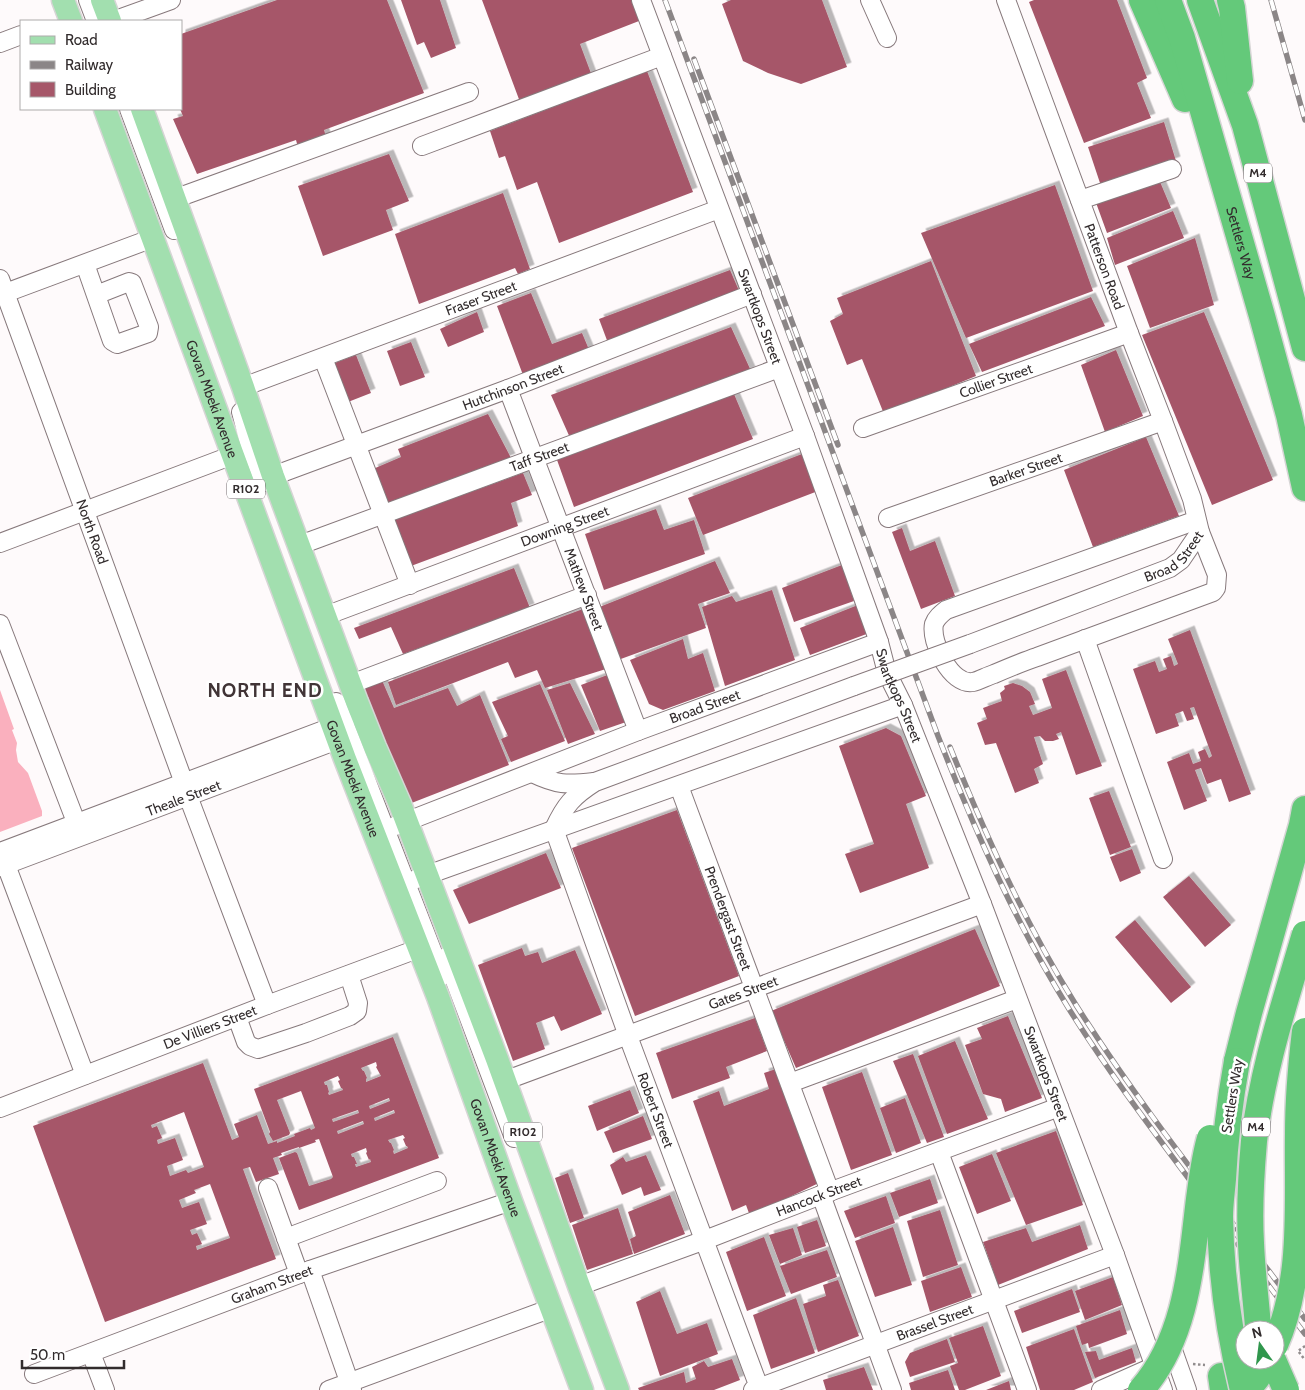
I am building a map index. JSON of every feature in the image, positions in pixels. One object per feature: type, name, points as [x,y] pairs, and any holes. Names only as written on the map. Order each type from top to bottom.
[{"type":"highway","points":[[1142,0],[1222,181]]},
{"type":"highway","name":"Settlers Way","points":[[1168,0],[1182,38],[1262,316],[1289,415],[1305,488]]},
{"type":"highway","name":"M4","points":[[1200,0],[1245,125],[1305,348]]},
{"type":"highway","points":[[1230,0],[1245,125]]},
{"type":"highway","name":"Settlers Way","points":[[1245,1390],[1236,1361],[1225,1293],[1222,1260],[1220,1215],[1227,1127],[1237,1061],[1304,817]]},
{"type":"highway","name":"M4","points":[[1267,1320],[1251,1243],[1251,1186],[1254,1139],[1274,1038],[1305,934]]},
{"type":"highway","points":[[1281,1320],[1288,1310],[1297,1233],[1298,1131],[1305,1031]]},
{"type":"highway","points":[[1141,1390],[1156,1372],[1164,1356],[1175,1332],[1183,1306],[1204,1158],[1210,1138],[1217,1097],[1227,1073],[1237,1061]]},
{"type":"highway","points":[[1210,1138],[1212,1158],[1209,1217],[1210,1263],[1213,1313],[1222,1383]]},
{"type":"highway","points":[[1245,1390],[1257,1378],[1261,1370]]},
{"type":"highway","points":[[1268,1370],[1271,1390]]},
{"type":"highway","points":[[1277,1370],[1286,1390]]},
{"type":"main road","points":[[102,0],[112,20]]},
{"type":"main road","name":"Govan Mbeki Avenue","points":[[105,110],[233,455],[351,727],[411,881],[504,1081],[618,1390]]},
{"type":"main road","name":"Govan Mbeki Avenue","points":[[142,110],[243,387],[273,476],[351,684],[351,727],[411,881],[420,948],[582,1390]]},
{"type":"street","points":[[88,0],[96,20]]},
{"type":"street","points":[[115,20],[171,0]]},
{"type":"street","name":"Swartkops Street","points":[[641,0],[805,436],[879,642],[888,673],[982,904],[1164,1390]]},
{"type":"street","points":[[870,0],[887,38]]},
{"type":"street","name":"Patterson Road","points":[[1006,0],[1129,333],[1164,421],[1192,499],[1199,526]]},
{"type":"street","points":[[0,43],[20,35]]},
{"type":"street","points":[[422,146],[662,56]]},
{"type":"street","points":[[174,199],[469,92]]},
{"type":"street","points":[[116,110],[181,289],[351,727]]},
{"type":"street","points":[[129,110],[228,372],[250,446],[351,727]]},
{"type":"street","points":[[1080,200],[1172,169]]},
{"type":"street","name":"Fraser Street","points":[[243,387],[719,209]]},
{"type":"street","points":[[2,289],[85,264],[153,238]]},
{"type":"street","points":[[85,264],[96,295]]},
{"type":"street","name":"North Road","points":[[2,289],[267,1005]]},
{"type":"street","name":"Hutchinson Street","points":[[273,476],[508,389],[752,294]]},
{"type":"street","name":"Collier Street","points":[[863,428],[1129,333]]},
{"type":"street","points":[[323,358],[410,585]]},
{"type":"street","name":"Taff Street","points":[[300,546],[779,368]]},
{"type":"street","name":"Mathew Street","points":[[508,389],[638,731]]},
{"type":"street","name":"Barker Street","points":[[888,518],[1164,421]]},
{"type":"street","name":"Downing Street","points":[[325,616],[805,436]]},
{"type":"street","points":[[0,542],[233,455]]},
{"type":"street","name":"Broad Street","points":[[1199,526],[1217,575],[1216,588],[1213,592],[972,683],[957,678],[944,662],[935,640],[934,624],[937,618],[946,610],[1199,526]]},
{"type":"street","name":"Broad Street","points":[[554,829],[560,815],[572,798],[596,782],[1170,568],[1181,560],[1199,526]]},
{"type":"street","points":[[351,684],[587,596]]},
{"type":"street","points":[[0,624],[76,822]]},
{"type":"street","points":[[1085,639],[1163,859]]},
{"type":"street","name":"Broad Street","points":[[391,827],[638,731],[879,642]]},
{"type":"street","points":[[411,881],[902,705]]},
{"type":"street","name":"Theale Street","points":[[2,861],[351,727]]},
{"type":"street","name":"Broad Street","points":[[532,773],[555,783],[596,782]]},
{"type":"street","name":"Prendergast Street","points":[[679,786],[790,1083],[825,1194],[892,1390]]},
{"type":"street","name":"Theale Street","points":[[2,861],[76,822],[186,789]]},
{"type":"street","name":"Robert Street","points":[[554,829],[758,1389]]},
{"type":"street","points":[[2,861],[85,1076]]},
{"type":"street","points":[[411,881],[472,1068],[593,1390]]},
{"type":"street","points":[[411,881],[544,1218],[606,1390]]},
{"type":"street","name":"Gates Street","points":[[504,1081],[982,904]]},
{"type":"street","name":"De Villiers Street","points":[[0,1108],[420,948]]},
{"type":"street","points":[[237,1017],[246,1042],[250,1046],[258,1048],[306,1033],[350,1016],[357,1010],[358,1003],[349,975]]},
{"type":"street","points":[[790,1083],[1018,999]]},
{"type":"street","name":"Hancock Street","points":[[579,1286],[1059,1107]]},
{"type":"street","points":[[939,1152],[1027,1390]]},
{"type":"street","points":[[286,1238],[437,1181]]},
{"type":"street","points":[[268,1188],[286,1238],[304,1272],[351,1386]]},
{"type":"street","name":"Graham Street","points":[[34,1374],[304,1272],[511,1200]]},
{"type":"street","name":"Brassel Street","points":[[758,1389],[1115,1255]]},
{"type":"street","points":[[329,1390],[351,1386],[552,1308]]},
{"type":"street","points":[[1165,1326],[1184,1389]]},
{"type":"street","points":[[91,1353],[105,1390]]},
{"type":"street","points":[[1101,1390],[1154,1366]]},
{"type":"path","points":[[1285,1341],[1305,1346]]},
{"type":"path","points":[[1285,1347],[1305,1360]]},
{"type":"shaded area","points":[[0,690],[14,729],[12,730],[17,743],[18,762],[28,773],[42,811],[42,816],[0,832]]},
{"type":"building","points":[[277,0],[387,0],[424,93],[324,130],[327,140],[299,151],[296,140],[197,174],[173,119],[183,116],[180,110],[182,110],[182,34]]},
{"type":"building","points":[[401,0],[440,0],[456,48],[431,58],[424,42],[417,45]]},
{"type":"building","points":[[482,0],[632,0],[639,21],[580,44],[592,76],[520,102]]},
{"type":"building","points":[[731,0],[822,0],[847,67],[801,84],[768,73],[743,61],[722,4]]},
{"type":"building","points":[[1034,0],[1117,0],[1147,78],[1137,83],[1151,118],[1084,143],[1029,2]]},
{"type":"building","points":[[647,71],[693,192],[559,243],[537,182],[517,190],[505,156],[499,158],[490,131]]},
{"type":"building","points":[[1164,122],[1176,161],[1102,189],[1088,147]]},
{"type":"building","points":[[389,154],[409,201],[386,210],[393,230],[323,256],[298,186]]},
{"type":"building","points":[[1158,177],[1171,208],[1107,233],[1095,200]]},
{"type":"building","points":[[1055,185],[1093,291],[966,338],[921,233]]},
{"type":"building","points":[[503,193],[530,269],[518,274],[515,268],[419,304],[395,234]]},
{"type":"building","points":[[1173,211],[1184,238],[1115,265],[1107,238]]},
{"type":"building","points":[[1195,238],[1214,305],[1150,328],[1127,266]]},
{"type":"building","points":[[931,261],[976,376],[884,414],[862,359],[847,365],[830,321],[843,314],[837,298]]},
{"type":"building","points":[[730,270],[740,293],[608,343],[599,319]]},
{"type":"building","points":[[531,293],[552,344],[582,333],[590,352],[523,375],[497,306]]},
{"type":"building","points":[[1091,297],[1105,326],[982,372],[969,344]]},
{"type":"building","points":[[477,312],[484,332],[448,347],[440,329]]},
{"type":"building","points":[[1204,312],[1273,480],[1212,505],[1142,335]]},
{"type":"building","points":[[731,327],[751,371],[571,440],[551,395]]},
{"type":"building","points":[[411,342],[425,377],[400,386],[387,351]]},
{"type":"building","points":[[1116,350],[1143,416],[1105,432],[1081,365]]},
{"type":"building","points":[[356,355],[371,393],[348,402],[332,364]]},
{"type":"building","points":[[734,394],[753,439],[574,507],[557,460]]},
{"type":"building","points":[[488,414],[511,458],[389,506],[373,469],[401,457],[398,449]]},
{"type":"building","points":[[1146,437],[1179,516],[1093,547],[1064,470]]},
{"type":"building","points":[[802,454],[818,491],[703,535],[688,498]]},
{"type":"building","points":[[523,473],[532,495],[511,503],[518,526],[411,566],[393,520]]},
{"type":"building","points":[[656,509],[664,530],[694,520],[705,554],[604,590],[585,534]]},
{"type":"building","points":[[902,528],[910,551],[935,541],[955,596],[921,609],[892,532]]},
{"type":"building","points":[[715,561],[730,593],[698,604],[706,628],[618,660],[597,608]]},
{"type":"building","points":[[842,565],[854,601],[794,622],[782,588]]},
{"type":"building","points":[[514,568],[530,608],[403,654],[391,627],[359,639],[354,628]]},
{"type":"building","points":[[772,590],[795,660],[725,686],[702,607],[732,596],[736,602]]},
{"type":"building","points":[[863,603],[872,632],[810,655],[800,628]]},
{"type":"building","points":[[583,609],[606,669],[545,688],[537,670],[515,678],[508,662],[396,705],[388,682]]},
{"type":"building","points":[[1190,630],[1251,794],[1229,802],[1221,779],[1207,784],[1201,768],[1195,770],[1207,801],[1184,810],[1167,762],[1189,753],[1193,764],[1201,761],[1198,752],[1205,749],[1209,758],[1212,756],[1194,707],[1190,708],[1194,719],[1187,721],[1183,711],[1175,714],[1179,726],[1156,734],[1133,669],[1155,661],[1159,672],[1167,669],[1163,659],[1171,656],[1174,666],[1178,664],[1168,639]]},
{"type":"building","points":[[683,639],[688,659],[703,653],[715,691],[663,710],[649,704],[630,660]]},
{"type":"building","points":[[1066,670],[1102,766],[1076,775],[1061,732],[1056,734],[1059,739],[1053,741],[1045,741],[1040,736],[1034,737],[1043,764],[1034,769],[1039,783],[1015,793],[996,743],[985,745],[977,723],[987,719],[983,708],[1002,701],[1000,693],[1005,689],[1004,686],[1013,683],[1022,686],[1030,692],[1035,704],[1029,706],[1033,715],[1052,708],[1042,679]]},
{"type":"building","points":[[610,674],[629,721],[600,731],[581,685]]},
{"type":"building","points":[[381,678],[394,708],[448,688],[457,706],[480,695],[509,765],[409,804],[363,686]]},
{"type":"building","points":[[570,683],[595,734],[568,744],[547,690]]},
{"type":"building","points":[[540,684],[565,741],[511,762],[501,739],[508,736],[492,702]]},
{"type":"building","points":[[886,728],[901,736],[926,796],[906,804],[929,868],[860,893],[845,854],[874,844],[839,746]]},
{"type":"building","points":[[1109,791],[1131,847],[1110,855],[1089,798]]},
{"type":"building","points":[[677,810],[739,976],[635,1016],[572,848]]},
{"type":"building","points":[[1132,849],[1141,873],[1120,882],[1110,857]]},
{"type":"building","points":[[546,853],[561,888],[469,924],[453,890]]},
{"type":"building","points":[[1189,876],[1231,925],[1205,947],[1163,897]]},
{"type":"building","points":[[1135,920],[1191,987],[1171,1003],[1115,937]]},
{"type":"building","points":[[975,929],[1000,986],[796,1068],[771,1011]]},
{"type":"building","points":[[522,948],[525,956],[538,952],[542,963],[575,950],[602,1014],[561,1031],[554,1016],[536,1023],[545,1049],[513,1061],[478,965]]},
{"type":"building","points":[[1008,1016],[1042,1098],[1005,1112],[1001,1099],[983,1094],[965,1045],[982,1039],[977,1028]]},
{"type":"building","points":[[755,1018],[767,1051],[726,1067],[730,1078],[672,1099],[656,1053]]},
{"type":"building","points":[[393,1037],[439,1158],[299,1210],[279,1158],[297,1153],[309,1186],[331,1179],[333,1177],[319,1139],[315,1140],[316,1142],[281,1153],[282,1155],[273,1158],[279,1174],[256,1182],[250,1167],[243,1169],[276,1259],[105,1322],[33,1126],[203,1063],[232,1140],[239,1137],[234,1124],[257,1115],[268,1144],[277,1141],[277,1143],[295,1136],[294,1134],[315,1128],[301,1091],[277,1100],[290,1133],[273,1141],[254,1089]],"holes":[[[376,1062],[376,1067],[381,1076],[366,1082],[367,1078],[361,1068]],[[338,1076],[340,1080],[338,1081],[343,1090],[329,1095],[327,1085],[324,1082]],[[389,1098],[390,1101],[370,1109],[369,1106]],[[358,1110],[359,1113],[333,1122],[332,1119]],[[394,1110],[395,1113],[375,1121],[374,1118]],[[184,1112],[204,1167],[188,1173],[186,1170],[170,1176],[167,1166],[183,1160],[175,1138],[158,1144],[157,1140],[162,1138],[157,1126],[152,1128],[151,1125]],[[363,1121],[364,1124],[338,1134],[337,1131]],[[403,1135],[408,1148],[394,1154],[388,1140]],[[366,1148],[366,1153],[371,1162],[356,1167],[355,1164],[357,1164],[351,1154]],[[210,1184],[230,1238],[197,1250],[196,1246],[202,1244],[197,1233],[192,1235],[190,1230],[207,1224],[199,1202],[182,1208],[179,1200],[196,1193],[194,1190]]]},
{"type":"building","points":[[955,1041],[988,1119],[947,1134],[918,1056]]},
{"type":"building","points":[[913,1054],[944,1137],[927,1143],[893,1061]]},
{"type":"building","points":[[779,1068],[823,1181],[750,1216],[746,1205],[732,1211],[693,1101],[719,1091],[724,1106],[769,1089],[764,1073]]},
{"type":"building","points":[[862,1072],[892,1155],[851,1170],[822,1087]]},
{"type":"building","points":[[630,1090],[639,1113],[597,1131],[588,1106]]},
{"type":"building","points":[[905,1098],[921,1143],[896,1153],[880,1108]]},
{"type":"building","points":[[643,1116],[652,1139],[613,1153],[604,1132]]},
{"type":"building","points":[[1056,1131],[1083,1205],[1026,1225],[996,1153]]},
{"type":"building","points":[[992,1154],[1011,1201],[977,1214],[959,1167]]},
{"type":"building","points":[[646,1155],[661,1190],[644,1196],[641,1187],[622,1195],[610,1165],[623,1157],[626,1162]]},
{"type":"building","points":[[568,1173],[584,1218],[570,1223],[555,1178]]},
{"type":"building","points":[[930,1179],[938,1203],[899,1217],[890,1193]]},
{"type":"building","points":[[670,1195],[685,1234],[634,1254],[630,1239],[636,1236],[628,1212]]},
{"type":"building","points":[[886,1196],[895,1223],[855,1238],[844,1211]]},
{"type":"building","points":[[618,1208],[633,1254],[587,1270],[572,1225]]},
{"type":"building","points":[[940,1210],[958,1265],[923,1277],[907,1221]]},
{"type":"building","points":[[817,1220],[826,1246],[805,1253],[797,1227]]},
{"type":"building","points":[[1080,1225],[1088,1249],[998,1285],[983,1242],[1026,1228],[1032,1242]]},
{"type":"building","points":[[893,1227],[912,1285],[875,1297],[855,1241]]},
{"type":"building","points":[[793,1228],[802,1255],[780,1264],[769,1235]]},
{"type":"building","points":[[764,1237],[786,1296],[747,1311],[726,1252]]},
{"type":"building","points":[[827,1250],[837,1277],[791,1294],[780,1266]]},
{"type":"building","points":[[961,1267],[972,1297],[930,1312],[921,1281]]},
{"type":"building","points":[[1113,1277],[1122,1305],[1085,1320],[1075,1291]]},
{"type":"building","points":[[838,1280],[859,1336],[818,1352],[803,1304],[826,1296],[823,1285]]},
{"type":"building","points":[[1072,1289],[1080,1312],[1022,1333],[1014,1311]]},
{"type":"building","points":[[660,1291],[677,1334],[707,1323],[718,1354],[660,1376],[636,1302]]},
{"type":"building","points":[[796,1298],[815,1353],[771,1369],[753,1315]]},
{"type":"building","points":[[1120,1310],[1127,1334],[1089,1348],[1088,1343],[1082,1345],[1076,1326]]},
{"type":"building","points":[[983,1326],[1001,1376],[965,1390],[959,1390],[950,1366],[958,1363],[949,1338]]},
{"type":"building","points":[[1074,1329],[1093,1382],[1074,1390],[1040,1390],[1026,1347]]},
{"type":"building","points":[[947,1339],[955,1362],[910,1377],[905,1362],[910,1353]]},
{"type":"building","points":[[1132,1348],[1136,1362],[1095,1378],[1085,1352],[1096,1351],[1099,1360]]},
{"type":"building","points":[[732,1359],[740,1380],[714,1390],[639,1390],[638,1388],[684,1372],[686,1383],[696,1379],[692,1367],[704,1361],[708,1367]]},
{"type":"building","points":[[864,1367],[873,1390],[826,1390],[823,1380]]},
{"type":"building","points":[[948,1370],[955,1390],[911,1390],[909,1383]]},
{"type":"building","points":[[1009,1381],[1011,1390],[986,1390]]},
{"type":"railway","points":[[665,0],[938,736],[997,876],[1049,976],[1097,1053],[1305,1334]]},
{"type":"railway","points":[[1271,0],[1305,120]]},
{"type":"railway","points":[[694,59],[838,445]]},
{"type":"railway","points":[[950,747],[1007,879],[1040,943],[1076,1005],[1102,1046],[1158,1125],[1305,1319]]},
{"type":"district","name":"NORTH END","points":[[265,690]]}]
